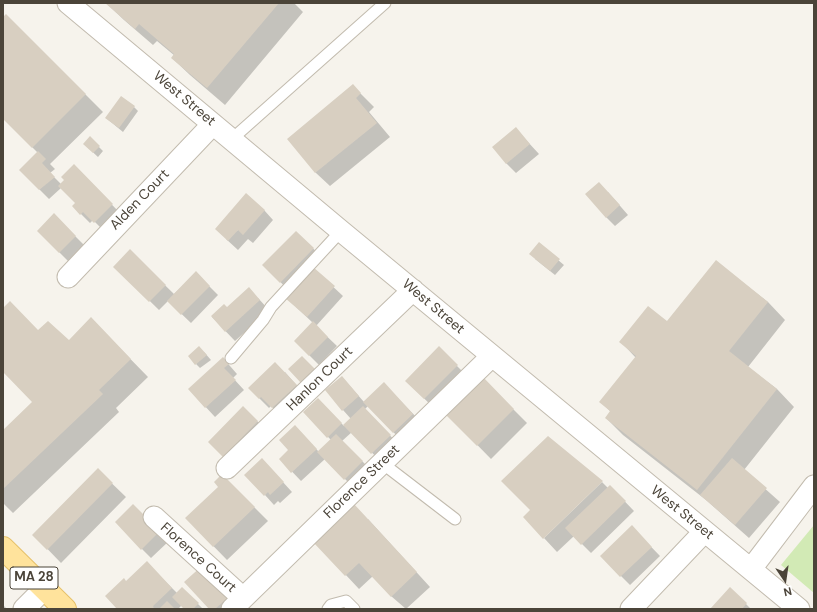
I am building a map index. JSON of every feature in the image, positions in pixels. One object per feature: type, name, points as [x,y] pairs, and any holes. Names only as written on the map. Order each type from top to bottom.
[{"type":"main road","name":"MA 28","points":[[3,548],[64,609]]},
{"type":"street","name":"West Street","points":[[68,3],[704,532],[799,609]]},
{"type":"street","name":"Alden Court","points":[[68,277],[213,124]]},
{"type":"street","name":"Hanlon Court","points":[[227,468],[413,290]]},
{"type":"street","name":"Florence Street","points":[[238,604],[492,356]]},
{"type":"street","points":[[751,569],[814,486]]},
{"type":"street","name":"Florence Court","points":[[154,517],[238,604]]},
{"type":"street","points":[[631,609],[704,532]]},
{"type":"street","points":[[24,609],[44,589]]},
{"type":"lane","points":[[232,139],[374,7],[385,3]]},
{"type":"lane","points":[[231,358],[263,320],[271,307],[341,231]]},
{"type":"lane","points":[[382,463],[455,520]]},
{"type":"lane","points":[[328,609],[331,606],[346,601],[354,609]]},
{"type":"green space","points":[[814,525],[814,593],[781,565]]},
{"type":"building","points":[[105,3],[279,3],[207,88],[171,58],[174,54],[139,24],[135,29]]},
{"type":"building","points":[[6,14],[86,94],[32,148],[3,119],[3,17]]},
{"type":"building","points":[[353,84],[361,93],[356,98],[377,123],[315,173],[287,139]]},
{"type":"building","points":[[121,96],[135,106],[119,128],[105,118]]},
{"type":"building","points":[[516,127],[530,144],[506,164],[492,147]]},
{"type":"building","points":[[90,136],[100,146],[93,153],[83,144]]},
{"type":"building","points":[[38,151],[46,159],[42,163],[55,177],[39,190],[19,170]]},
{"type":"building","points":[[74,164],[113,204],[94,223],[83,212],[80,215],[72,206],[75,203],[58,186],[64,180],[61,177]]},
{"type":"building","points":[[599,182],[620,205],[606,218],[585,194]]},
{"type":"building","points":[[246,193],[265,210],[243,235],[238,230],[228,241],[215,229]]},
{"type":"building","points":[[54,213],[76,236],[59,253],[37,231]]},
{"type":"building","points":[[296,231],[314,248],[280,283],[262,265]]},
{"type":"building","points":[[539,242],[560,259],[550,271],[529,254]]},
{"type":"building","points":[[130,249],[166,285],[149,302],[113,267]]},
{"type":"building","points":[[716,260],[768,302],[729,351],[777,389],[697,490],[605,418],[610,411],[599,402],[636,356],[619,342],[648,306],[667,321]]},
{"type":"building","points":[[313,267],[335,286],[307,317],[285,298]]},
{"type":"building","points":[[196,271],[210,286],[181,315],[167,301]]},
{"type":"building","points":[[249,287],[260,300],[225,332],[211,316],[224,304],[227,307]]},
{"type":"building","points":[[10,301],[38,330],[48,321],[69,340],[91,317],[131,359],[99,390],[103,394],[3,489],[3,430],[32,402],[3,372],[3,308]]},
{"type":"building","points":[[313,321],[328,337],[309,356],[294,341]]},
{"type":"building","points":[[199,346],[207,355],[195,365],[188,356]]},
{"type":"building","points":[[439,346],[458,365],[424,399],[405,381]]},
{"type":"building","points":[[302,356],[316,370],[301,383],[288,369]]},
{"type":"building","points":[[223,357],[229,364],[224,368],[236,380],[205,408],[188,389]]},
{"type":"building","points":[[275,362],[297,385],[272,408],[261,397],[259,399],[248,388]]},
{"type":"building","points":[[342,376],[359,396],[342,411],[325,390]]},
{"type":"building","points":[[482,376],[514,409],[477,446],[444,413]]},
{"type":"building","points":[[384,382],[413,414],[393,433],[363,402]]},
{"type":"building","points":[[318,398],[342,423],[327,438],[303,412]]},
{"type":"building","points":[[243,406],[258,421],[223,457],[208,442]]},
{"type":"building","points":[[363,406],[391,435],[371,454],[343,425]]},
{"type":"building","points":[[295,425],[317,449],[291,473],[279,459],[288,450],[279,440]]},
{"type":"building","points":[[336,434],[363,461],[344,480],[317,452]]},
{"type":"building","points":[[548,436],[603,481],[543,539],[523,517],[530,510],[501,481]]},
{"type":"building","points":[[262,458],[284,482],[270,495],[268,492],[264,496],[244,475]]},
{"type":"building","points":[[732,458],[767,488],[735,525],[700,495]]},
{"type":"building","points":[[98,468],[113,483],[47,550],[32,535]]},
{"type":"building","points":[[222,474],[255,507],[213,547],[185,518],[218,487],[214,482]]},
{"type":"building","points":[[610,485],[626,501],[581,545],[565,528]]},
{"type":"building","points":[[133,504],[160,531],[141,550],[115,522]]},
{"type":"building","points":[[354,504],[417,572],[391,597],[359,563],[345,576],[313,542]]},
{"type":"building","points":[[632,525],[652,547],[620,577],[600,556]]},
{"type":"building","points":[[147,561],[172,588],[153,606],[154,609],[117,609],[105,596],[124,578],[126,581]]},
{"type":"building","points":[[203,565],[231,595],[215,609],[209,609],[184,582]]},
{"type":"building","points":[[182,587],[199,603],[193,609],[184,609],[172,597]]},
{"type":"building","points":[[730,587],[747,603],[742,609],[710,609]]},
{"type":"building","points":[[167,601],[175,609],[159,609]]}]
